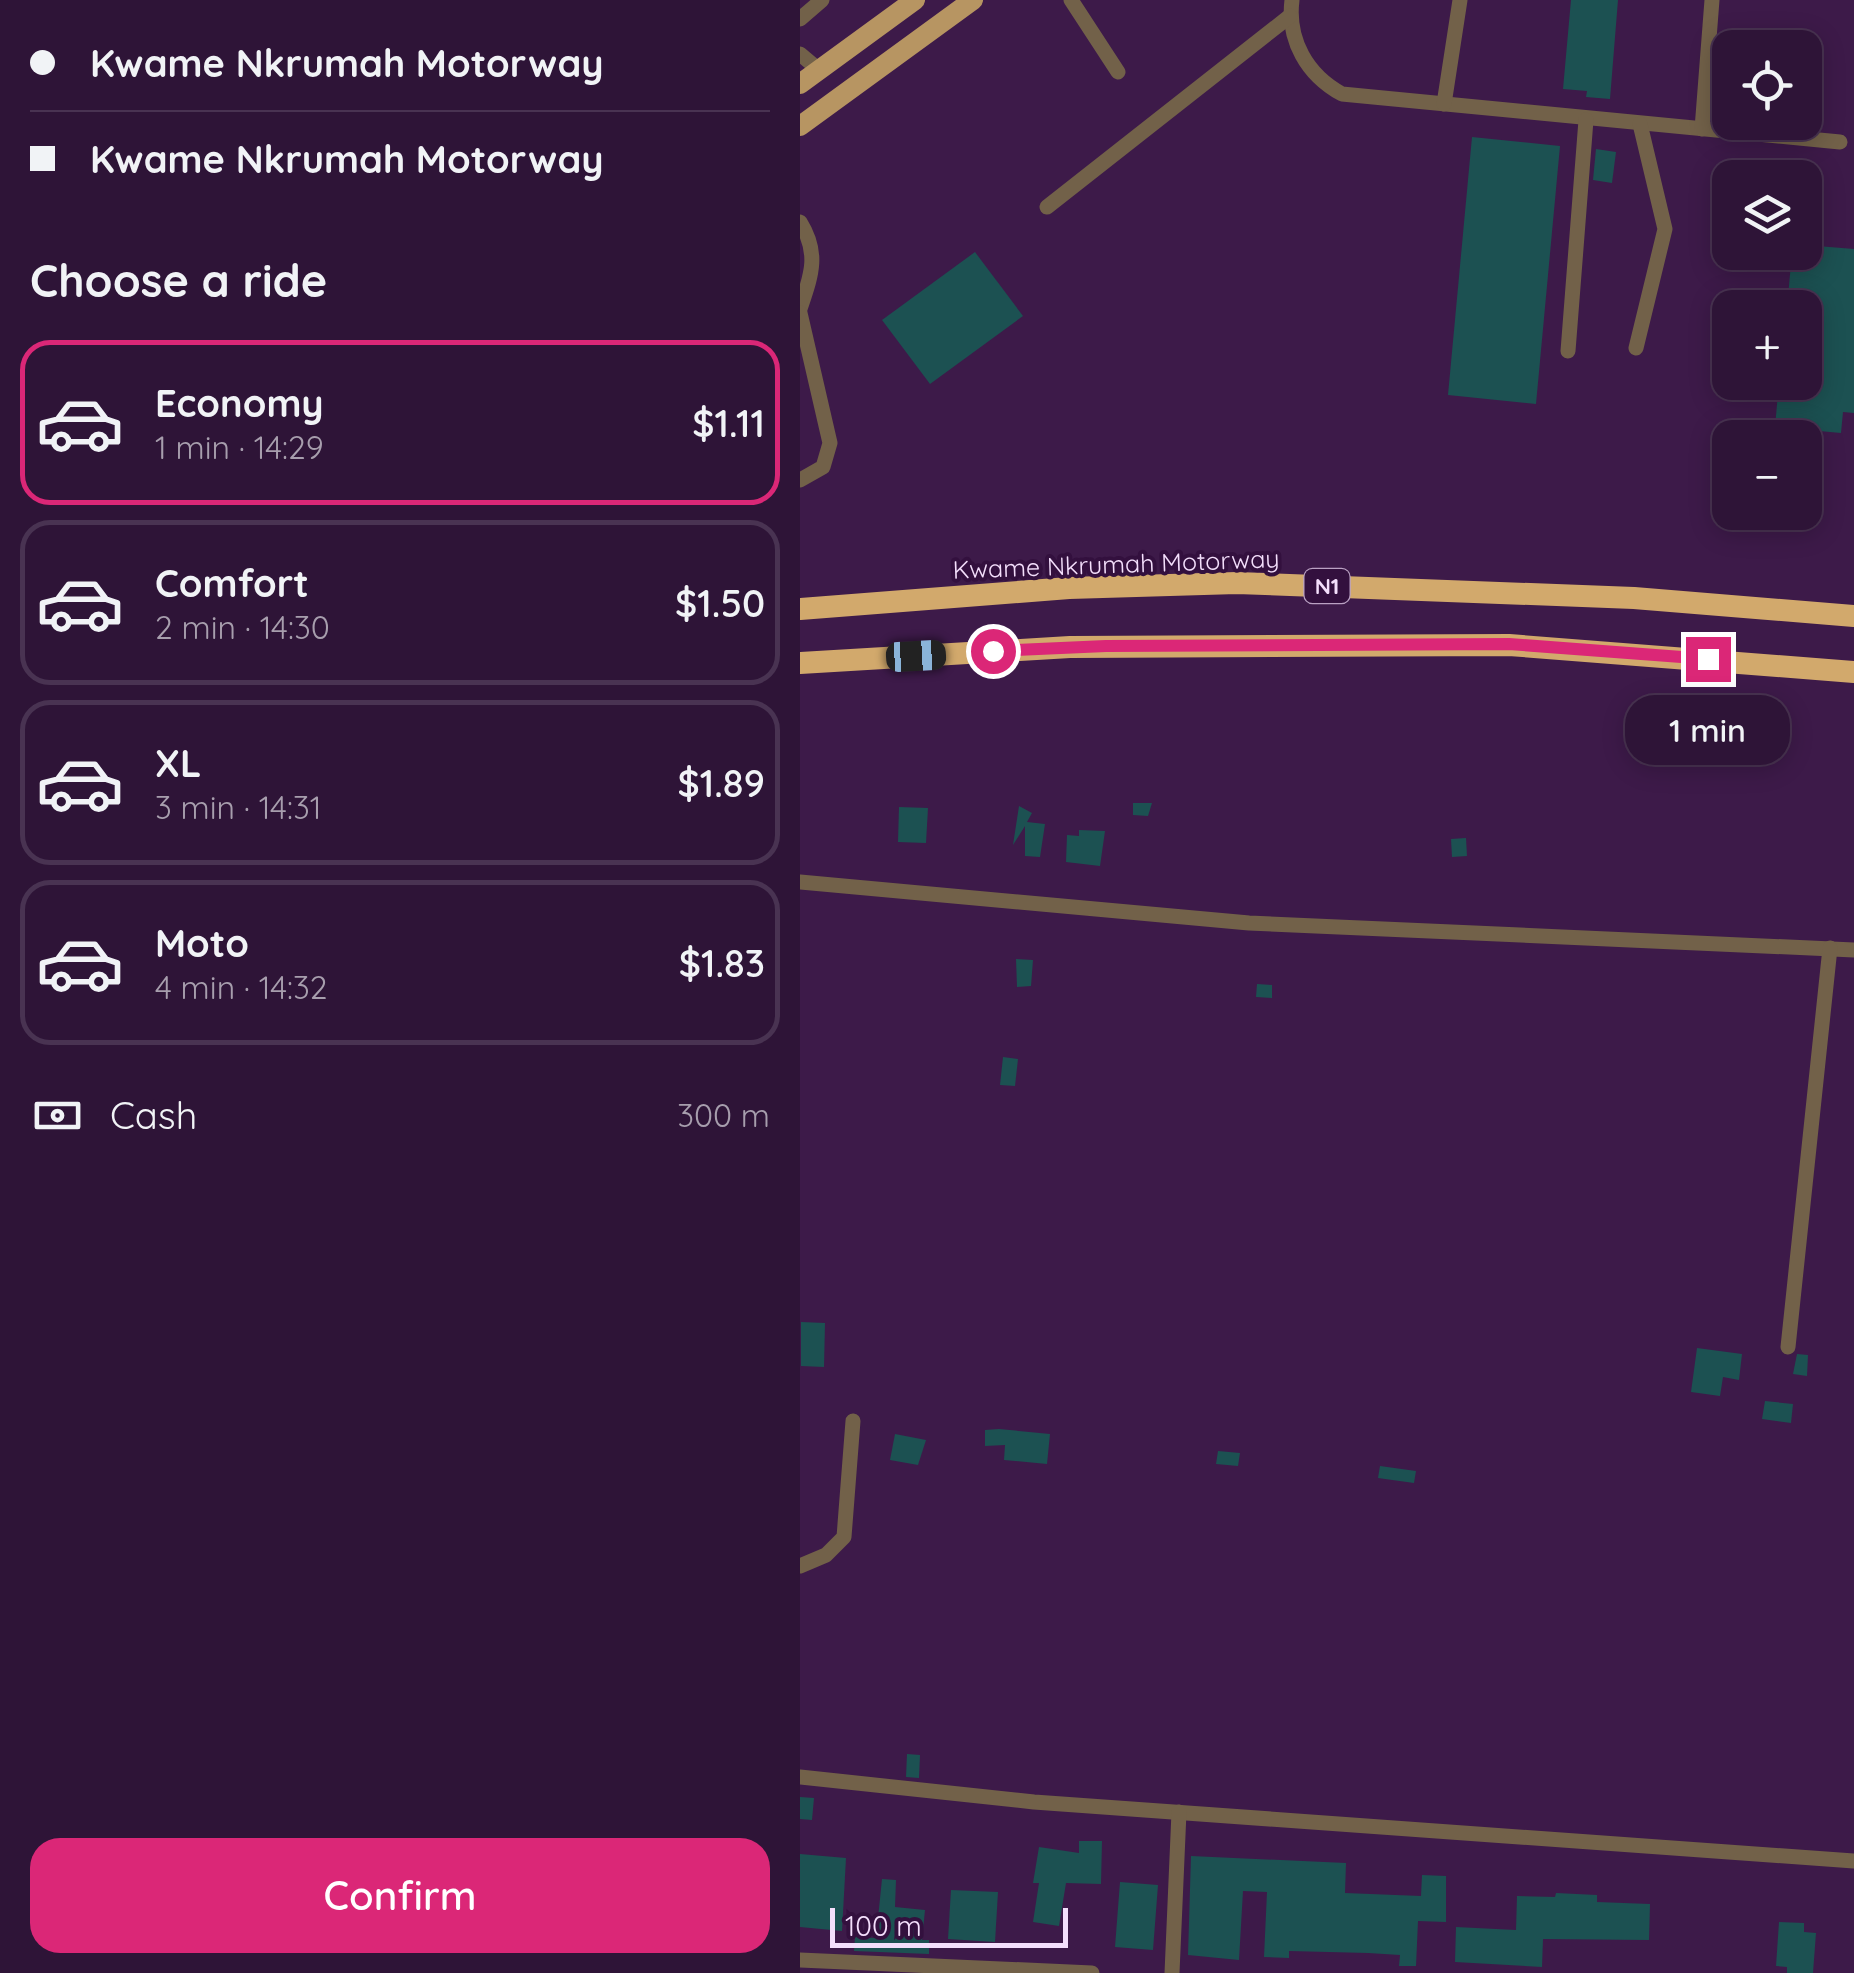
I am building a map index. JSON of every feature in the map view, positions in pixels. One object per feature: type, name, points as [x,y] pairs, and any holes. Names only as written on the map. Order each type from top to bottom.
[{"type":"highway","name":"Kwame Nkrumah Motorway","points":[[800,608],[1069,588],[1237,583],[1634,598],[1854,616]]},
{"type":"highway","points":[[800,663],[1070,647],[1509,644],[1854,672]]},
{"type":"main road","points":[[800,84],[915,0]]},
{"type":"main road","points":[[800,126],[973,0]]},
{"type":"street","points":[[800,18],[822,0]]},
{"type":"street","points":[[1071,0],[1118,72]]},
{"type":"street","points":[[1444,104],[1460,0]]},
{"type":"street","points":[[1702,129],[1712,0]]},
{"type":"street","points":[[1291,8],[1295,44],[1324,84],[1342,94],[1840,142]]},
{"type":"street","points":[[1047,208],[1291,8]]},
{"type":"street","points":[[800,54],[820,70]]},
{"type":"street","points":[[1568,351],[1586,120]]},
{"type":"street","points":[[1636,348],[1665,229],[1640,124]]},
{"type":"street","points":[[800,222],[808,235],[813,270],[800,311],[830,443],[823,467],[800,480]]},
{"type":"street","points":[[800,882],[1249,923],[1854,950]]},
{"type":"street","points":[[1788,1347],[1830,948]]},
{"type":"street","points":[[800,1566],[826,1555],[844,1537],[854,1420]]},
{"type":"street","points":[[800,1777],[1034,1802],[1854,1861]]},
{"type":"street","points":[[1172,1973],[1180,1812]]},
{"type":"street","points":[[800,1960],[868,1960],[1092,1973]]},
{"type":"building","points":[[1571,0],[1618,0],[1610,99],[1586,97],[1587,91],[1563,89]]},
{"type":"building","points":[[1472,137],[1560,146],[1536,404],[1448,395]]},
{"type":"building","points":[[1596,149],[1616,152],[1612,183],[1593,180]]},
{"type":"building","points":[[1822,246],[1854,249],[1854,413],[1843,412],[1841,433],[1822,431],[1822,420],[1776,420],[1777,400],[1822,400],[1822,290],[1789,290],[1790,270],[1822,270]]},
{"type":"building","points":[[975,252],[1023,316],[930,384],[882,320]]},
{"type":"building","points":[[1133,803],[1152,803],[1148,816],[1133,815]]},
{"type":"building","points":[[1019,806],[1032,813],[1027,822],[1045,824],[1040,857],[1025,856],[1025,826],[1013,845]]},
{"type":"building","points":[[899,807],[928,808],[926,843],[898,842]]},
{"type":"building","points":[[1079,830],[1105,831],[1100,866],[1066,862],[1067,835],[1079,836]]},
{"type":"building","points":[[1466,838],[1467,856],[1452,857],[1451,839]]},
{"type":"building","points":[[1016,959],[1033,960],[1031,986],[1017,987]]},
{"type":"building","points":[[1257,984],[1272,985],[1272,998],[1256,997]]},
{"type":"building","points":[[1003,1057],[1018,1059],[1015,1086],[1000,1085]]},
{"type":"building","points":[[801,1322],[825,1323],[824,1367],[801,1366]]},
{"type":"building","points":[[1697,1348],[1742,1354],[1739,1380],[1723,1377],[1720,1396],[1691,1392]]},
{"type":"building","points":[[1797,1354],[1808,1355],[1807,1376],[1793,1374]]},
{"type":"building","points":[[1765,1401],[1793,1404],[1791,1423],[1762,1419]]},
{"type":"building","points":[[985,1430],[1050,1434],[1047,1464],[1004,1460],[1005,1445],[985,1446]]},
{"type":"building","points":[[895,1434],[926,1440],[918,1465],[890,1460]]},
{"type":"building","points":[[1218,1451],[1240,1453],[1238,1466],[1216,1464]]},
{"type":"building","points":[[1380,1466],[1416,1471],[1414,1483],[1378,1478]]},
{"type":"building","points":[[907,1754],[920,1755],[919,1778],[906,1777]]},
{"type":"building","points":[[800,1797],[814,1798],[812,1820],[800,1819]]},
{"type":"building","points":[[1079,1841],[1102,1841],[1101,1884],[1066,1883],[1059,1926],[1033,1922],[1039,1883],[1033,1883],[1039,1847],[1079,1853]]},
{"type":"building","points":[[800,1854],[846,1858],[842,1931],[800,1927]]},
{"type":"building","points":[[1191,1856],[1346,1863],[1345,1893],[1421,1896],[1422,1875],[1446,1876],[1446,1922],[1418,1921],[1416,1966],[1399,1966],[1400,1955],[1368,1953],[1289,1951],[1289,1958],[1264,1957],[1267,1892],[1243,1891],[1239,1960],[1188,1955]]},
{"type":"building","points":[[882,1879],[896,1880],[895,1907],[925,1910],[922,1940],[929,1940],[929,1954],[854,1951],[855,1937],[876,1938]]},
{"type":"building","points":[[1120,1882],[1158,1885],[1153,1950],[1115,1947]]},
{"type":"building","points":[[951,1890],[998,1892],[995,1942],[948,1939]]},
{"type":"building","points":[[1556,1893],[1597,1895],[1597,1902],[1650,1904],[1649,1940],[1543,1939],[1542,1967],[1455,1962],[1456,1927],[1516,1930],[1517,1896],[1555,1897]]},
{"type":"building","points":[[1779,1922],[1804,1923],[1804,1932],[1816,1933],[1813,1973],[1787,1973],[1787,1967],[1776,1966]]},
{"type":"route","points":[[993,651],[1106,646],[1509,644],[1708,659]]}]
